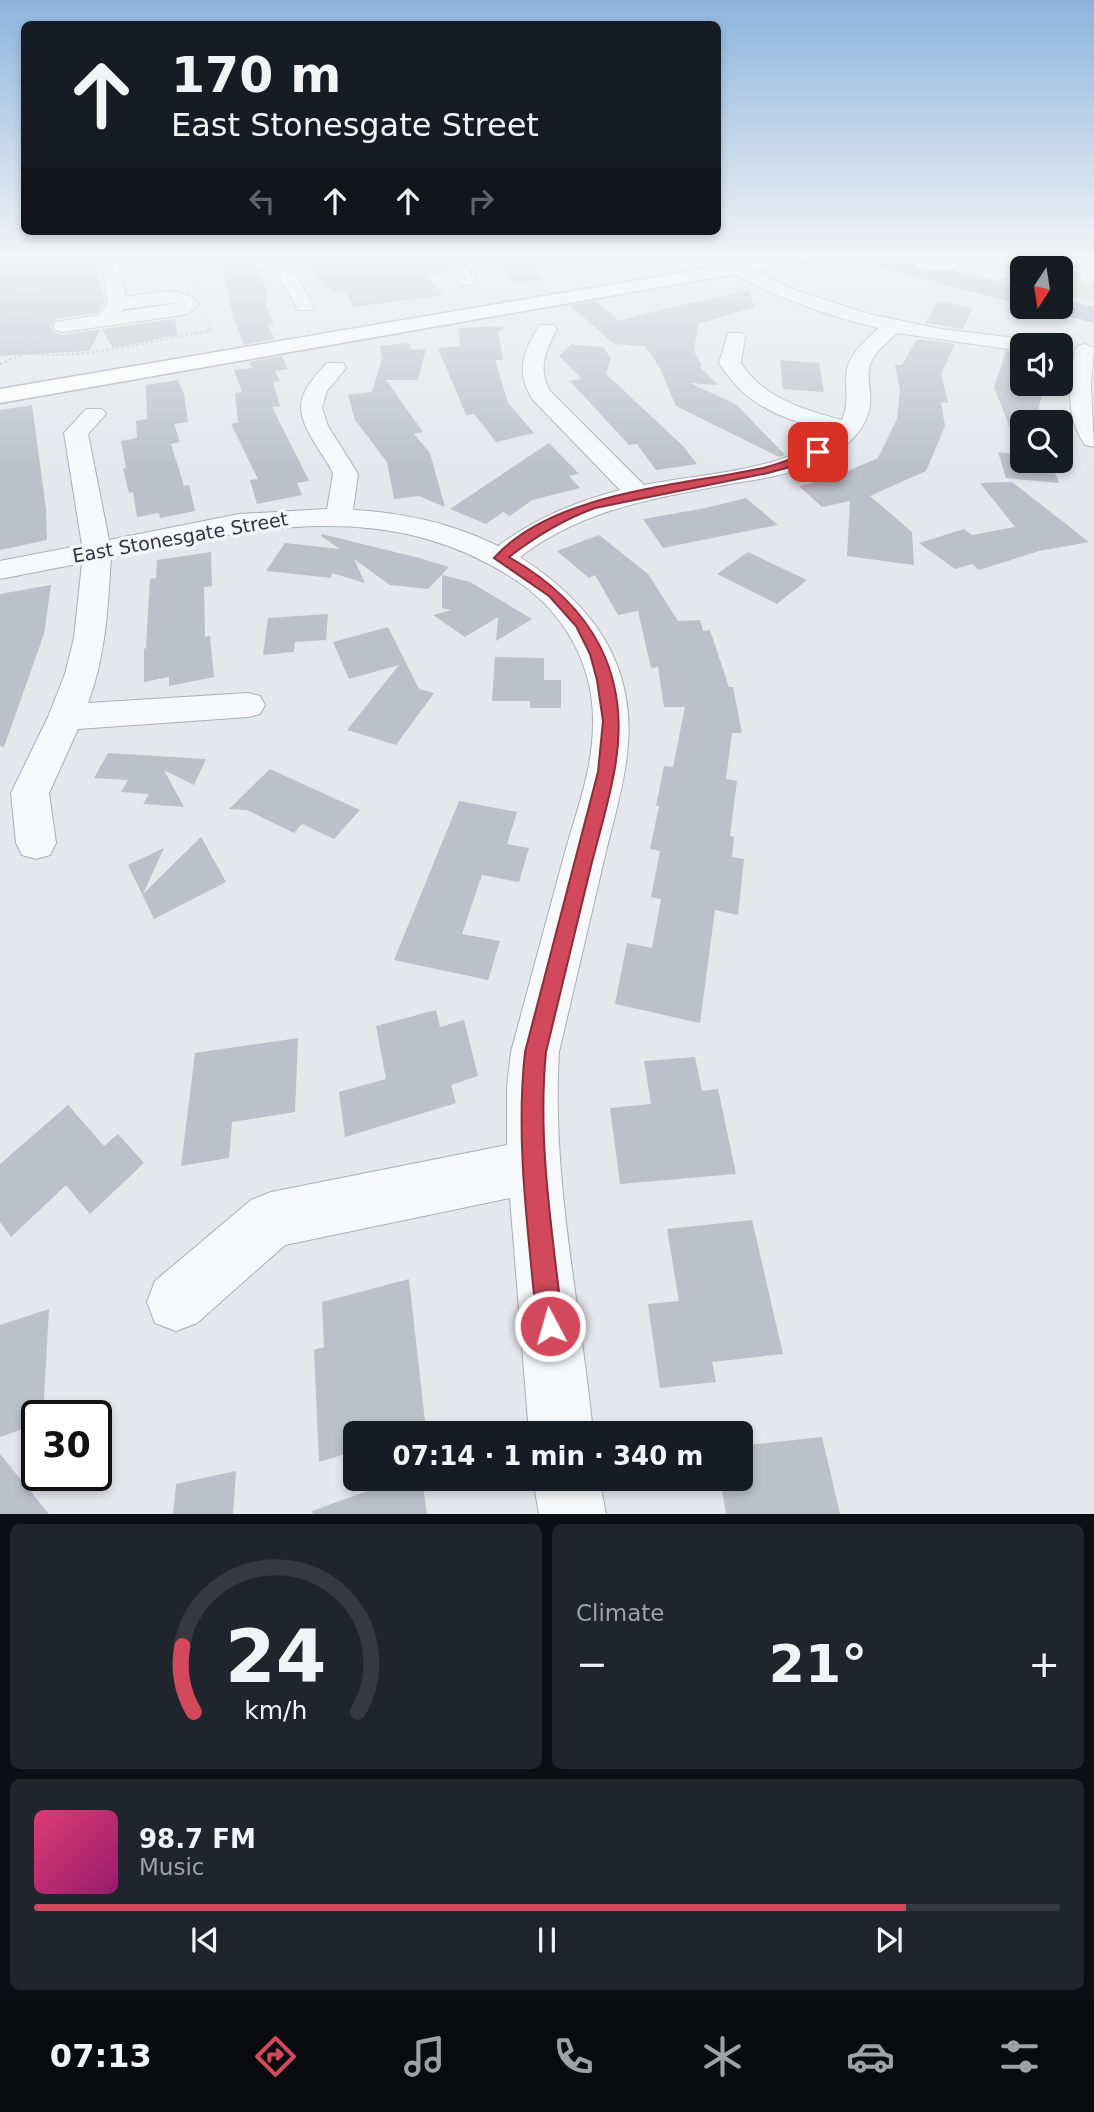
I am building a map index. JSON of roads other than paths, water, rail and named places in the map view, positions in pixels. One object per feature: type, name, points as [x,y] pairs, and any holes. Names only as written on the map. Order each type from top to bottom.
[{"type":"main road","points":[[0,382],[331,327]]},
{"type":"main road","points":[[0,396],[372,327]]},
{"type":"street","points":[[500,558],[536,531],[563,516],[592,505],[768,470],[805,459],[832,444],[850,429],[857,417],[861,401],[858,378],[860,362],[892,327],[946,337],[1010,344]]},
{"type":"street","points":[[547,329],[534,356],[530,373],[533,384],[638,494]]},
{"type":"street","points":[[735,337],[730,363],[742,383],[772,403],[792,412],[850,429]]},
{"type":"street","points":[[1090,351],[1079,393],[1080,410],[1094,440]]},
{"type":"street","points":[[335,368],[316,387],[310,402],[316,427],[344,469],[346,484],[338,517]]},
{"type":"street","points":[[36,843],[30,793],[66,717],[82,674],[90,638],[97,551],[76,433],[94,414]]},
{"type":"street","name":"East Stonesgate Street","points":[[0,570],[248,521],[338,517],[379,520],[444,533],[500,558],[526,572],[553,593],[582,625]]},
{"type":"street","points":[[560,1421],[534,1167],[532,1086],[535,1052],[606,772],[611,721],[605,680],[597,654],[582,625]]},
{"type":"street","points":[[66,717],[248,705]]},
{"type":"street","points":[[176,1302],[271,1220],[534,1167]]},
{"type":"street","points":[[568,1491],[573,1514]]}]
